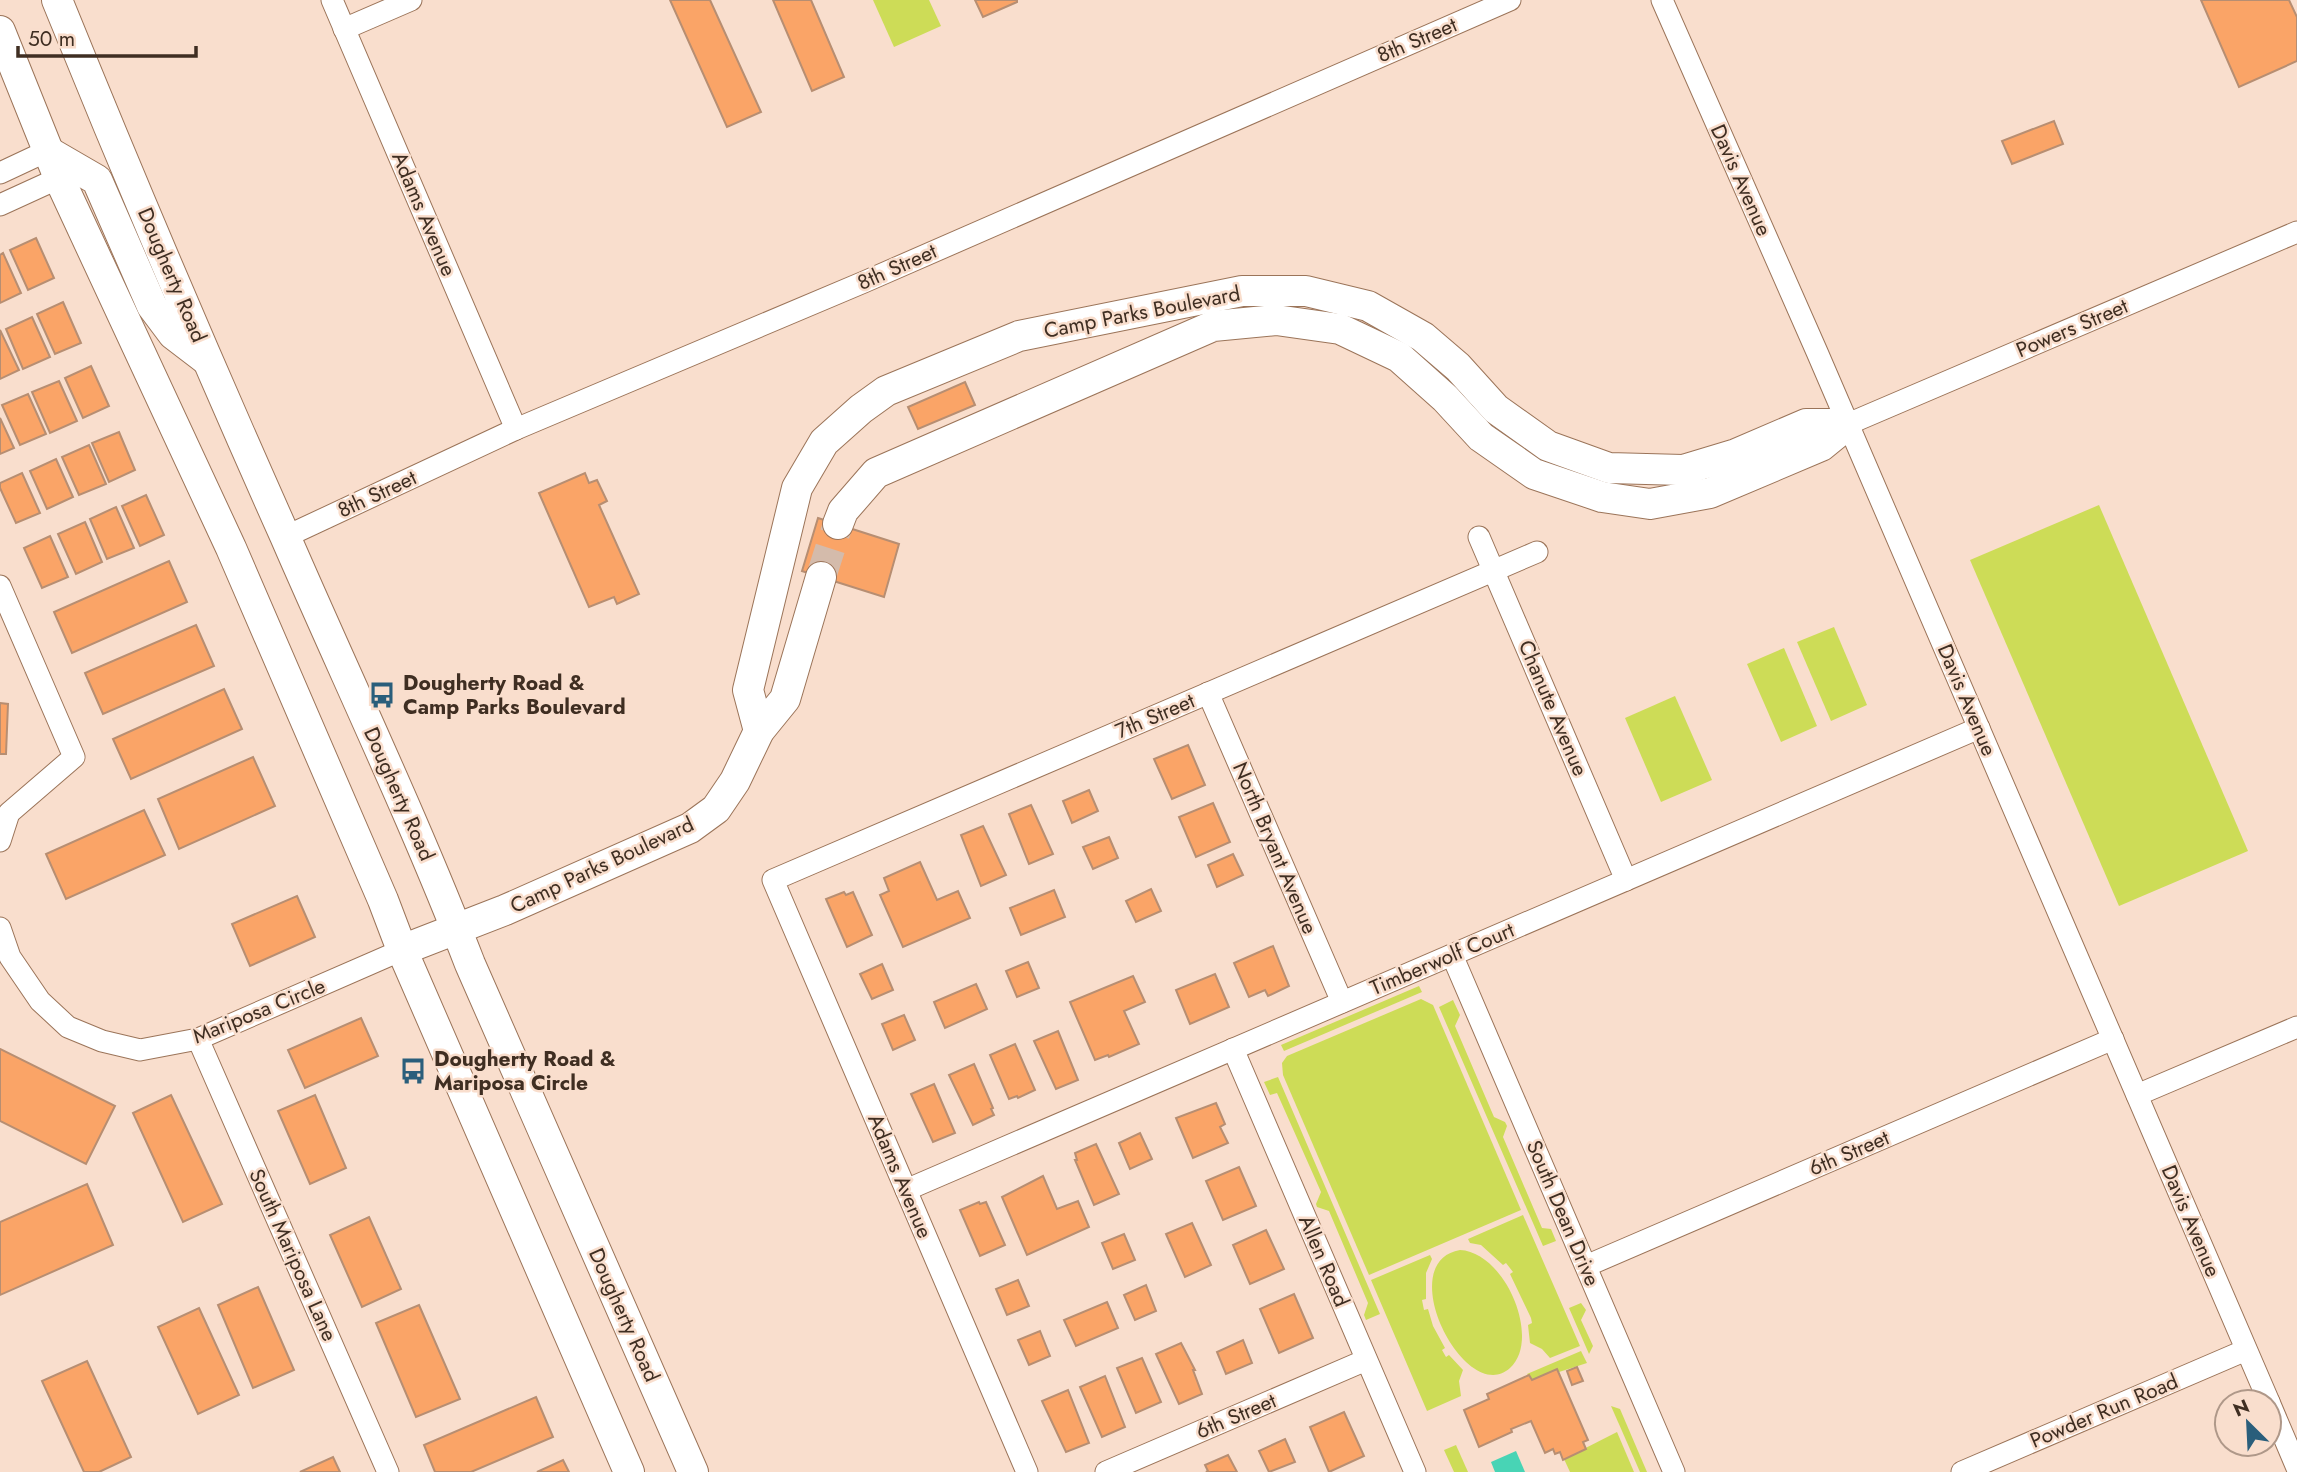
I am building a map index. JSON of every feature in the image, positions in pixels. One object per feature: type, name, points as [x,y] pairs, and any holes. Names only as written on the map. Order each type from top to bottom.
[{"type":"main road","name":"Dougherty Road","points":[[57,0],[117,148],[285,537],[693,1472]]},
{"type":"main road","points":[[0,32],[47,151],[231,548],[629,1472]]},
{"type":"main road","points":[[47,151],[97,180],[152,306],[173,334],[210,363]]},
{"type":"main road","name":"Camp Parks Boulevard","points":[[759,731],[748,690],[797,488],[824,442],[886,391],[1019,336],[1242,291],[1306,291],[1368,306],[1423,337],[1458,367],[1496,409],[1548,446],[1609,468],[1682,470],[1736,454],[1806,424],[1848,424]]},
{"type":"main road","name":"Camp Parks Boulevard","points":[[838,524],[843,511],[876,473],[1213,326],[1276,320],[1340,329],[1399,357],[1445,398],[1480,437],[1534,474],[1602,497],[1650,504],[1710,493],[1821,446],[1848,424]]},
{"type":"main road","name":"Camp Parks Boulevard","points":[[402,950],[690,828],[716,809],[735,781],[759,731],[785,699],[821,577]]},
{"type":"street","name":"Adams Avenue","points":[[332,0],[516,429]]},
{"type":"street","points":[[344,29],[411,0]]},
{"type":"street","name":"8th Street","points":[[285,537],[516,429],[864,282],[1510,0]]},
{"type":"street","name":"Davis Avenue","points":[[1661,0],[1848,424],[2263,1388]]},
{"type":"street","points":[[0,173],[47,151]]},
{"type":"street","points":[[0,205],[60,178]]},
{"type":"street","name":"Powers Street","points":[[1848,424],[2297,232]]},
{"type":"street","name":"Chanute Avenue","points":[[1479,537],[1626,880]]},
{"type":"street","name":"7th Street","points":[[773,880],[1537,552]]},
{"type":"street","points":[[0,586],[4,606],[74,757],[9,813],[0,841]]},
{"type":"street","name":"North Bryant Avenue","points":[[1209,693],[1342,1002]]},
{"type":"street","name":"Timberwolf Court","points":[[906,1190],[1979,728]]},
{"type":"street","name":"Adams Avenue","points":[[773,880],[1027,1472]]},
{"type":"street","name":"Mariposa Circle","points":[[0,928],[10,957],[40,1001],[68,1027],[102,1041],[140,1051],[198,1039],[402,950]]},
{"type":"street","name":"South Dean Drive","points":[[1452,955],[1674,1472]]},
{"type":"street","points":[[2137,1095],[2297,1027]]},
{"type":"street","name":"South Mariposa Lane","points":[[198,1039],[388,1472]]},
{"type":"street","name":"6th Street","points":[[1586,1266],[2113,1039]]},
{"type":"street","name":"Allen Road","points":[[1233,1049],[1415,1472]]},
{"type":"street","name":"Powder Run Road","points":[[1962,1472],[2246,1350]]},
{"type":"street","name":"6th Street","points":[[1106,1472],[1366,1360]]},
{"type":"street","name":"Davis Avenue","points":[[2283,1435],[2297,1468]]},
{"type":"green space","points":[[873,0],[929,0],[941,26],[894,47]]},
{"type":"green space","points":[[2099,505],[2248,851],[2119,906],[1970,560]]},
{"type":"green space","points":[[1834,627],[1867,705],[1831,721],[1797,642]]},
{"type":"green space","points":[[1784,648],[1817,726],[1781,742],[1747,664]]},
{"type":"green space","points":[[1675,696],[1712,780],[1661,802],[1625,718]]},
{"type":"green space","points":[[1419,986],[1422,992],[1284,1051],[1281,1045]]},
{"type":"green space","points":[[1421,999],[1433,1005],[1521,1210],[1369,1275],[1283,1075],[1282,1063],[1287,1056]]},
{"type":"green space","points":[[1453,1000],[1460,1015],[1455,1026],[1494,1117],[1505,1122],[1507,1126],[1503,1137],[1542,1228],[1551,1229],[1556,1241],[1543,1246],[1439,1007]]},
{"type":"green space","points":[[1278,1077],[1380,1314],[1366,1320],[1364,1315],[1368,1303],[1329,1211],[1317,1207],[1321,1192],[1277,1093],[1270,1095],[1264,1082]]},
{"type":"green space","points":[[1523,1215],[1580,1346],[1550,1358],[1542,1349],[1530,1343],[1528,1325],[1532,1323],[1531,1318],[1510,1274],[1513,1272],[1506,1263],[1503,1265],[1481,1245],[1470,1243],[1468,1239]]},
{"type":"green space","points":[[1460,1250],[1476,1254],[1491,1265],[1514,1299],[1520,1318],[1522,1338],[1519,1355],[1510,1368],[1492,1375],[1474,1368],[1457,1351],[1443,1329],[1434,1303],[1433,1279],[1441,1260]]},
{"type":"green space","points":[[1430,1255],[1432,1259],[1426,1273],[1426,1299],[1422,1300],[1424,1310],[1428,1309],[1433,1326],[1445,1348],[1442,1350],[1446,1357],[1449,1355],[1463,1370],[1459,1381],[1461,1396],[1427,1411],[1371,1280]]},
{"type":"green space","points":[[1581,1303],[1586,1310],[1581,1320],[1593,1346],[1589,1354],[1569,1308]]},
{"type":"green space","points":[[1581,1351],[1587,1363],[1559,1372],[1557,1369],[1532,1380],[1527,1374]]},
{"type":"green space","points":[[1611,1406],[1620,1409],[1647,1472],[1640,1472]]},
{"type":"green space","points":[[1617,1432],[1634,1472],[1570,1472],[1564,1459]]},
{"type":"green space","points":[[1456,1445],[1468,1472],[1454,1472],[1444,1450]]},
{"type":"water","points":[[1516,1451],[1525,1472],[1495,1472],[1491,1462]]},
{"type":"building","points":[[670,0],[710,0],[761,112],[727,127]]},
{"type":"building","points":[[773,0],[811,0],[844,77],[812,91]]},
{"type":"building","points":[[975,0],[1017,0],[1017,2],[983,17]]},
{"type":"building","points":[[2201,0],[2289,0],[2297,17],[2297,61],[2239,87]]},
{"type":"building","points":[[2054,121],[2063,144],[2012,164],[2002,141]]},
{"type":"building","points":[[36,238],[54,278],[28,290],[10,250]]},
{"type":"building","points":[[3,253],[21,293],[0,303],[0,255]]},
{"type":"building","points":[[63,302],[81,343],[55,354],[37,314]]},
{"type":"building","points":[[32,317],[50,357],[23,369],[6,329]]},
{"type":"building","points":[[0,330],[19,370],[0,379]]},
{"type":"building","points":[[91,366],[109,406],[83,418],[65,378]]},
{"type":"building","points":[[59,381],[77,421],[50,433],[32,392]]},
{"type":"building","points":[[965,382],[975,405],[918,429],[908,407]]},
{"type":"building","points":[[28,394],[46,434],[20,445],[2,405]]},
{"type":"building","points":[[0,418],[14,448],[0,454]]},
{"type":"building","points":[[119,432],[135,470],[109,482],[92,443]]},
{"type":"building","points":[[89,445],[106,484],[79,495],[62,457]]},
{"type":"building","points":[[56,459],[73,497],[47,509],[30,471]]},
{"type":"building","points":[[22,473],[40,513],[16,523],[0,483]]},
{"type":"building","points":[[585,473],[589,483],[597,480],[607,501],[599,505],[639,594],[617,604],[614,597],[589,607],[539,493]]},
{"type":"building","points":[[146,495],[164,535],[140,546],[122,506]]},
{"type":"building","points":[[116,507],[134,548],[107,559],[90,519]]},
{"type":"building","points":[[818,518],[899,544],[884,597],[802,571]]},
{"type":"building","points":[[85,522],[102,562],[76,574],[58,534]]},
{"type":"building","points":[[50,536],[68,577],[42,588],[24,548]]},
{"type":"building","points":[[169,561],[187,602],[72,653],[54,612]]},
{"type":"building","points":[[196,625],[214,666],[103,714],[85,673]]},
{"type":"building","points":[[224,689],[242,729],[131,779],[113,739]]},
{"type":"building","points":[[0,703],[8,704],[6,754],[0,754]]},
{"type":"building","points":[[1188,745],[1205,785],[1172,799],[1154,759]]},
{"type":"building","points":[[253,757],[275,806],[179,849],[158,799]]},
{"type":"building","points":[[1089,790],[1098,811],[1072,823],[1063,801]]},
{"type":"building","points":[[1213,803],[1230,842],[1196,857],[1179,817]]},
{"type":"building","points":[[1031,805],[1053,854],[1029,864],[1009,814]]},
{"type":"building","points":[[144,810],[165,855],[66,899],[46,854]]},
{"type":"building","points":[[983,826],[1006,875],[981,886],[961,835]]},
{"type":"building","points":[[1109,837],[1118,858],[1093,869],[1083,847]]},
{"type":"building","points":[[1233,854],[1243,875],[1217,887],[1208,865]]},
{"type":"building","points":[[920,862],[937,900],[958,891],[970,918],[903,947],[880,895],[889,891],[884,878]]},
{"type":"building","points":[[1151,889],[1161,911],[1136,922],[1126,901]]},
{"type":"building","points":[[1054,890],[1065,917],[1021,935],[1010,908]]},
{"type":"building","points":[[844,892],[846,895],[853,892],[872,935],[847,947],[826,899]]},
{"type":"building","points":[[297,896],[315,937],[250,966],[232,924]]},
{"type":"building","points":[[1273,946],[1289,986],[1268,996],[1265,990],[1249,997],[1234,963]]},
{"type":"building","points":[[1028,962],[1039,988],[1017,997],[1006,971]]},
{"type":"building","points":[[882,964],[893,990],[872,999],[860,974]]},
{"type":"building","points":[[1215,974],[1229,1007],[1190,1024],[1176,990]]},
{"type":"building","points":[[1133,976],[1145,1002],[1124,1011],[1139,1044],[1095,1060],[1070,1002]]},
{"type":"building","points":[[976,984],[987,1009],[945,1028],[934,1002]]},
{"type":"building","points":[[904,1015],[915,1040],[893,1050],[882,1024]]},
{"type":"building","points":[[361,1018],[378,1056],[305,1088],[288,1050]]},
{"type":"building","points":[[1058,1031],[1078,1080],[1056,1089],[1034,1041]]},
{"type":"building","points":[[1015,1044],[1035,1090],[1009,1099],[990,1055]]},
{"type":"building","points":[[0,1049],[115,1106],[86,1164],[0,1121]]},
{"type":"building","points":[[974,1064],[994,1115],[973,1125],[949,1075]]},
{"type":"building","points":[[934,1084],[955,1133],[933,1142],[911,1094]]},
{"type":"building","points":[[171,1095],[222,1204],[183,1222],[133,1113]]},
{"type":"building","points":[[315,1095],[346,1168],[310,1184],[278,1111]]},
{"type":"building","points":[[1216,1103],[1225,1124],[1220,1127],[1228,1143],[1193,1158],[1176,1118]]},
{"type":"building","points":[[1140,1133],[1152,1159],[1130,1169],[1119,1143]]},
{"type":"building","points":[[1096,1144],[1119,1194],[1094,1205],[1075,1160],[1075,1153]]},
{"type":"building","points":[[1239,1167],[1256,1206],[1223,1220],[1206,1181]]},
{"type":"building","points":[[1043,1176],[1057,1209],[1078,1201],[1089,1227],[1027,1255],[1002,1197]]},
{"type":"building","points":[[87,1184],[113,1245],[0,1295],[0,1222]]},
{"type":"building","points":[[986,1202],[1005,1245],[980,1256],[960,1210]]},
{"type":"building","points":[[369,1217],[401,1289],[362,1307],[330,1235]]},
{"type":"building","points":[[1192,1223],[1211,1265],[1185,1277],[1166,1234]]},
{"type":"building","points":[[1266,1230],[1284,1269],[1250,1284],[1233,1245]]},
{"type":"building","points":[[1124,1234],[1135,1260],[1113,1269],[1102,1243]]},
{"type":"building","points":[[1018,1280],[1029,1306],[1007,1315],[996,1289]]},
{"type":"building","points":[[1146,1285],[1156,1311],[1135,1320],[1124,1295]]},
{"type":"building","points":[[258,1287],[294,1370],[253,1388],[218,1305]]},
{"type":"building","points":[[1294,1294],[1313,1338],[1279,1353],[1260,1309]]},
{"type":"building","points":[[1107,1302],[1118,1328],[1076,1346],[1064,1320]]},
{"type":"building","points":[[419,1305],[460,1399],[416,1417],[376,1323]]},
{"type":"building","points":[[199,1308],[239,1395],[198,1414],[158,1327]]},
{"type":"building","points":[[1040,1331],[1050,1356],[1029,1365],[1018,1340]]},
{"type":"building","points":[[1243,1340],[1252,1363],[1226,1374],[1217,1352]]},
{"type":"building","points":[[1181,1343],[1195,1370],[1202,1394],[1179,1404],[1156,1354]]},
{"type":"building","points":[[1142,1358],[1161,1402],[1136,1413],[1117,1368]]},
{"type":"building","points":[[87,1361],[131,1457],[99,1472],[84,1472],[42,1381]]},
{"type":"building","points":[[1577,1367],[1583,1381],[1572,1385],[1567,1371]]},
{"type":"building","points":[[1557,1369],[1588,1440],[1583,1442],[1586,1449],[1563,1460],[1560,1452],[1555,1454],[1553,1449],[1545,1453],[1531,1421],[1479,1447],[1464,1410],[1489,1399],[1487,1394],[1529,1375],[1532,1380]]},
{"type":"building","points":[[1105,1376],[1125,1427],[1102,1437],[1080,1387]]},
{"type":"building","points":[[1068,1390],[1089,1443],[1066,1452],[1042,1401]]},
{"type":"building","points":[[536,1397],[553,1437],[471,1472],[435,1472],[424,1445]]},
{"type":"building","points":[[1344,1412],[1364,1456],[1329,1472],[1310,1427]]},
{"type":"building","points":[[1285,1439],[1295,1462],[1269,1472],[1259,1451]]},
{"type":"building","points":[[1228,1455],[1237,1472],[1206,1472],[1208,1471],[1205,1465]]},
{"type":"building","points":[[333,1457],[340,1472],[300,1472]]},
{"type":"building","points":[[563,1460],[569,1472],[537,1472]]},
{"type":"tunnel","points":[[821,577],[838,524]]},
{"type":"place","name":"Dougherty Road & Camp Parks Boulevard","points":[[382,695]]},
{"type":"place","name":"Dougherty Road & Mariposa Circle","points":[[413,1071]]}]
